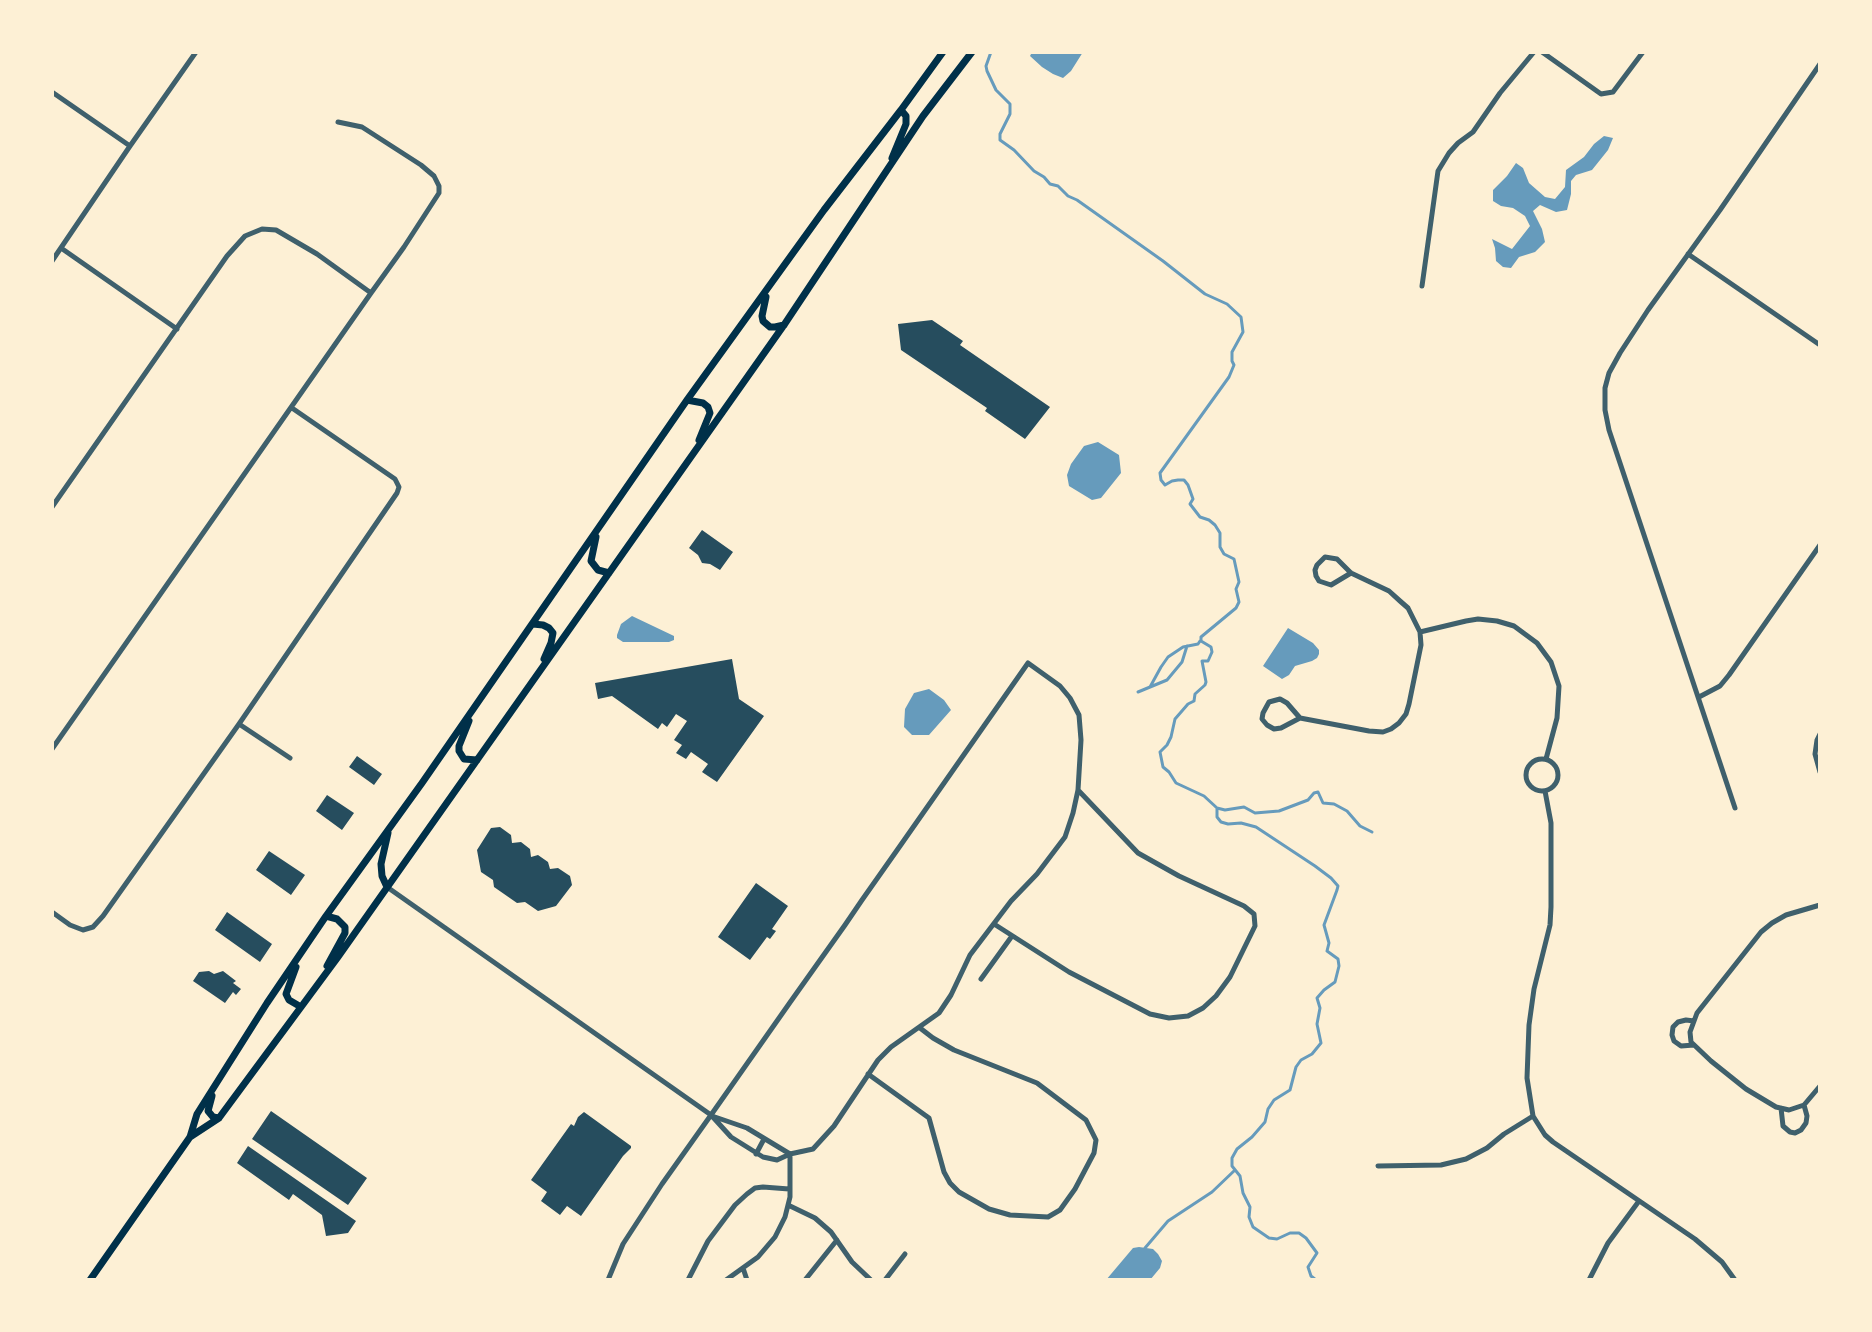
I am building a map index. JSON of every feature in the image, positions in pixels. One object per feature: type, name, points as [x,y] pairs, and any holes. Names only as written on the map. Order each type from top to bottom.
[{"type":"main road","points":[[90,1280],[190,1137],[197,1114],[326,916],[475,708],[687,400],[943,52]]},
{"type":"main road","points":[[190,1137],[219,1118],[314,989],[784,325],[923,116],[972,52]]},
{"type":"main road","points":[[889,168],[906,124],[906,116],[901,110]]},
{"type":"main road","points":[[767,291],[763,321],[770,327],[784,325]]},
{"type":"main road","points":[[687,400],[703,403],[710,413],[691,456]]},
{"type":"main road","points":[[598,531],[591,561],[598,570],[609,573]]},
{"type":"main road","points":[[533,624],[543,625],[553,633],[539,672]]},
{"type":"main road","points":[[475,708],[459,751],[464,759],[477,760]]},
{"type":"main road","points":[[387,887],[381,864],[390,827]]},
{"type":"main road","points":[[314,989],[345,933],[343,923],[326,916]]},
{"type":"main road","points":[[299,957],[286,994],[289,1000],[301,1007]]},
{"type":"main road","points":[[218,1080],[208,1111],[219,1118]]},
{"type":"street","points":[[52,261],[196,52]]},
{"type":"street","points":[[1422,286],[1438,171],[1449,153],[1473,132],[1534,52]]},
{"type":"street","points":[[1542,52],[1601,94],[1613,92],[1643,52]]},
{"type":"street","points":[[1735,808],[1609,430],[1605,388],[1620,353],[1820,64]]},
{"type":"street","points":[[52,92],[130,146]]},
{"type":"street","points":[[52,749],[439,193],[434,176],[390,144],[362,127],[338,122]]},
{"type":"street","points":[[52,507],[227,256],[245,236],[262,229],[276,230],[317,254],[371,293]]},
{"type":"street","points":[[61,248],[177,329]]},
{"type":"street","points":[[1688,254],[1820,345]]},
{"type":"street","points":[[52,912],[83,930],[93,927],[103,916],[391,505],[399,487],[395,479],[292,408]]},
{"type":"street","points":[[1699,697],[1720,686],[1729,675],[1820,545]]},
{"type":"street","points":[[1300,718],[1274,729],[1262,719],[1269,702],[1280,699],[1300,718],[1369,731],[1391,729],[1406,714],[1419,657],[1420,632],[1408,608],[1389,591],[1351,573],[1337,559],[1330,557],[1321,560],[1315,570],[1319,581],[1331,585],[1351,573]]},
{"type":"street","points":[[1420,632],[1478,619],[1514,626],[1537,643],[1551,662],[1559,686],[1557,718],[1546,759]]},
{"type":"street","points":[[387,887],[711,1115],[731,1137],[756,1154],[777,1160],[813,1149],[834,1126],[878,1060],[939,1013],[970,955],[1065,837],[1078,790],[1081,740],[1079,715],[1070,698],[1060,686],[1028,663],[711,1115],[632,1229],[608,1280]]},
{"type":"street","points":[[239,724],[290,758]]},
{"type":"street","points":[[1820,734],[1815,754],[1820,772]]},
{"type":"street","points":[[1541,758],[1546,759],[1555,765],[1558,775],[1555,785],[1545,791],[1535,790],[1525,777],[1527,766],[1541,758]]},
{"type":"street","points":[[994,924],[1107,994],[1150,1014],[1169,1018],[1188,1016],[1216,996],[1230,977],[1252,934],[1254,914],[1244,906],[1138,853],[1078,790]]},
{"type":"street","points":[[1545,791],[1551,823],[1551,907],[1529,1025],[1527,1078],[1533,1116],[1553,1142],[1695,1239],[1722,1262],[1735,1280]]},
{"type":"street","points":[[1820,905],[1786,915],[1761,932],[1697,1013],[1690,1032],[1691,1042],[1746,1089],[1781,1108],[1789,1110],[1804,1105],[1820,1086]]},
{"type":"street","points":[[981,979],[1012,936]]},
{"type":"street","points":[[1694,1021],[1678,1022],[1673,1027],[1672,1035],[1681,1046],[1694,1045]]},
{"type":"street","points":[[868,1074],[929,1118],[944,1172],[950,1183],[973,1202],[1010,1215],[1048,1217],[1060,1210],[1094,1153],[1096,1140],[1086,1120],[1037,1083],[954,1050],[920,1028]]},
{"type":"street","points":[[1781,1108],[1783,1126],[1795,1133],[1806,1123],[1804,1105]]},
{"type":"street","points":[[711,1115],[747,1128],[790,1154]]},
{"type":"street","points":[[1378,1166],[1441,1165],[1466,1159],[1533,1116]]},
{"type":"street","points":[[756,1154],[764,1139]]},
{"type":"street","points":[[726,1280],[758,1257],[775,1237],[788,1205],[790,1154]]},
{"type":"street","points":[[688,1280],[708,1241],[747,1194],[763,1187],[789,1189]]},
{"type":"street","points":[[1589,1280],[1608,1243],[1639,1201]]},
{"type":"street","points":[[788,1205],[815,1218],[831,1232],[852,1262],[871,1280]]},
{"type":"street","points":[[805,1280],[837,1240]]},
{"type":"street","points":[[885,1280],[905,1254]]},
{"type":"street","points":[[743,1268],[747,1280]]},
{"type":"water","points":[[1032,52],[1083,52],[1063,78],[1042,67],[1030,56]]},
{"type":"water","points":[[1604,136],[1613,138],[1608,150],[1592,170],[1576,175],[1571,181],[1567,210],[1556,212],[1540,205],[1533,211],[1545,242],[1535,252],[1519,257],[1511,268],[1503,267],[1496,261],[1492,239],[1512,249],[1530,226],[1525,216],[1493,201],[1493,190],[1516,163],[1523,168],[1529,183],[1545,197],[1555,199],[1565,187],[1566,170]]},
{"type":"water","points":[[1098,442],[1119,455],[1121,473],[1101,498],[1092,500],[1069,486],[1067,475],[1084,446]]},
{"type":"water","points":[[632,616],[674,636],[674,640],[623,642],[617,635],[621,624]]},
{"type":"water","points":[[1288,628],[1313,643],[1319,654],[1312,661],[1295,666],[1282,679],[1263,666]]},
{"type":"water","points":[[929,689],[944,700],[951,710],[929,735],[912,735],[904,727],[905,709],[914,693]]},
{"type":"water","points":[[1133,1248],[1153,1249],[1162,1261],[1150,1280],[1106,1280]]},
{"type":"building","points":[[932,320],[963,341],[960,345],[1050,407],[1025,439],[985,411],[987,408],[901,350],[898,324]]},
{"type":"building","points":[[702,530],[733,552],[720,570],[702,563],[689,548]]},
{"type":"building","points":[[732,659],[739,699],[764,716],[717,782],[702,772],[708,764],[691,752],[686,759],[676,753],[682,745],[674,740],[687,721],[676,714],[667,727],[662,723],[658,729],[612,696],[598,699],[595,683]]},
{"type":"building","points":[[357,756],[382,774],[374,785],[349,767]]},
{"type":"building","points":[[327,795],[354,813],[342,830],[316,811]]},
{"type":"building","points":[[500,827],[511,835],[512,843],[521,842],[530,849],[531,857],[538,855],[548,862],[550,869],[558,868],[570,876],[572,885],[556,906],[538,911],[525,902],[517,903],[494,887],[493,880],[481,872],[477,850],[491,828]]},
{"type":"building","points":[[269,851],[305,875],[291,895],[256,870]]},
{"type":"building","points":[[756,883],[788,906],[772,929],[776,931],[770,939],[767,937],[750,960],[718,937]]},
{"type":"building","points":[[227,912],[272,944],[260,962],[215,930]]},
{"type":"building","points":[[223,971],[241,989],[236,995],[233,992],[225,1003],[193,981],[199,972],[214,974]]},
{"type":"building","points":[[271,1111],[367,1178],[348,1205],[252,1139]]},
{"type":"building","points":[[584,1112],[631,1148],[581,1216],[567,1206],[560,1215],[541,1201],[547,1192],[531,1180],[571,1124],[574,1126]]},
{"type":"building","points":[[248,1146],[356,1221],[348,1233],[326,1236],[322,1215],[293,1194],[289,1200],[237,1163]]},
{"type":"waterway","points":[[991,52],[987,71],[996,90],[1010,104],[1010,114],[1000,140],[1050,184],[1058,186],[1205,294],[1227,304],[1241,317],[1243,332],[1232,352],[1234,365],[1229,377],[1160,473],[1165,485],[1178,480],[1184,480],[1188,485],[1193,499],[1190,504],[1200,517],[1215,525],[1220,533],[1220,547],[1224,554],[1234,559],[1239,582],[1236,608],[1201,637],[1212,652],[1208,661],[1202,661],[1206,682],[1195,694],[1194,701],[1175,719],[1171,737],[1160,752],[1163,767],[1176,783],[1204,796],[1217,808],[1244,807],[1255,813],[1279,811],[1308,800],[1318,792],[1323,803],[1334,804],[1347,811],[1360,826],[1372,832]]},
{"type":"waterway","points":[[1150,687],[1168,657],[1200,641]]},
{"type":"waterway","points":[[1138,692],[1167,680],[1182,662],[1187,646]]},
{"type":"waterway","points":[[1217,808],[1217,817],[1221,822],[1256,827],[1315,866],[1338,886],[1324,925],[1329,943],[1327,951],[1338,959],[1339,966],[1335,982],[1317,998],[1321,1043],[1312,1054],[1301,1060],[1290,1090],[1274,1100],[1265,1122],[1232,1158],[1232,1166],[1240,1176],[1250,1207],[1249,1217],[1253,1227],[1269,1238],[1277,1239],[1290,1233],[1299,1233],[1306,1238],[1317,1253],[1308,1267],[1316,1280]]},
{"type":"waterway","points":[[1145,1248],[1168,1221],[1212,1192],[1235,1170]]}]
